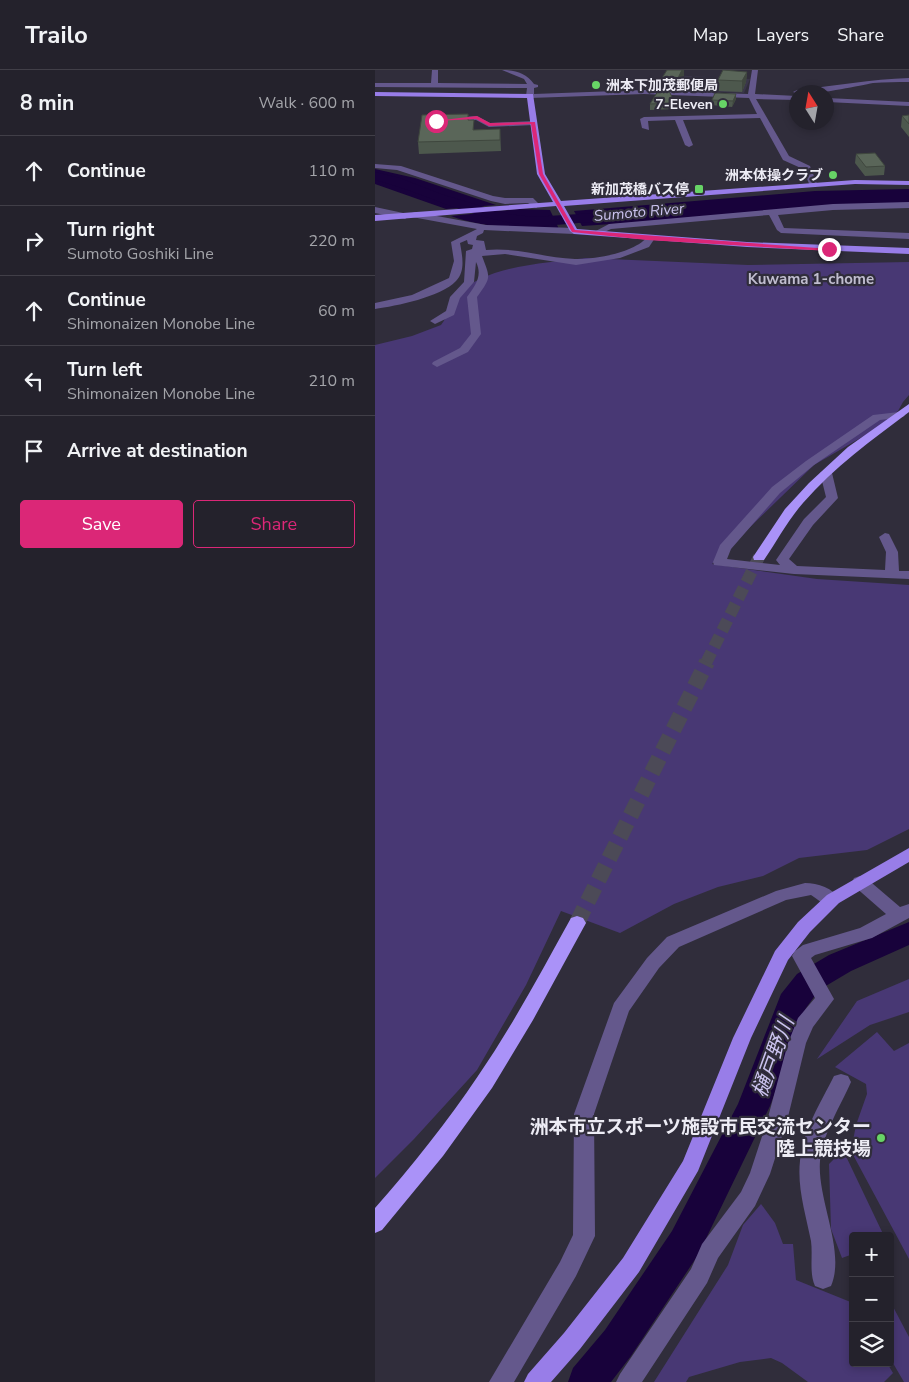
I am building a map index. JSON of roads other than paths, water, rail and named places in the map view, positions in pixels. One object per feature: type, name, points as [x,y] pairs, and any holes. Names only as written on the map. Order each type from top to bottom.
[{"type":"highway","points":[[759,557],[778,526],[801,498],[855,448],[904,411]]},
{"type":"highway","points":[[375,1223],[423,1168],[471,1104],[513,1039],[577,923]]},
{"type":"main road","points":[[375,94],[530,96],[541,174],[573,230],[651,238],[829,249],[909,251]]},
{"type":"main road","points":[[375,218],[536,205],[559,206],[813,184],[909,183]]},
{"type":"main road","points":[[536,1382],[572,1341],[631,1265],[691,1165],[742,1038],[781,956],[804,927],[831,900],[909,854]]},
{"type":"street","points":[[434,86],[435,70]]},
{"type":"street","points":[[505,70],[525,78],[531,85],[530,96],[677,92],[789,97]]},
{"type":"street","points":[[517,74],[527,70]]},
{"type":"street","points":[[755,70],[751,96],[786,158],[807,168],[813,184]]},
{"type":"street","points":[[834,89],[875,81],[909,80]]},
{"type":"street","points":[[375,85],[541,86]]},
{"type":"street","points":[[560,86],[618,89],[629,92]]},
{"type":"street","points":[[767,96],[789,94]]},
{"type":"street","points":[[834,100],[909,104]]},
{"type":"street","points":[[646,128],[644,119],[763,116]]},
{"type":"street","points":[[444,120],[477,118],[489,125],[533,123]]},
{"type":"street","points":[[678,118],[689,145]]},
{"type":"street","points":[[375,166],[398,168],[505,202],[530,200],[536,205]]},
{"type":"street","points":[[598,232],[609,227],[833,207],[909,207],[909,212]]},
{"type":"street","points":[[375,210],[405,216]]},
{"type":"street","points":[[772,212],[781,230],[909,236]]},
{"type":"street","points":[[415,215],[486,228],[573,230]]},
{"type":"street","points":[[375,306],[418,298],[435,291],[453,279],[459,261],[455,242],[474,239],[486,228]]},
{"type":"street","points":[[474,239],[481,243],[482,253],[505,250],[576,262],[617,256],[646,245],[651,238]]},
{"type":"street","points":[[460,318],[482,283],[483,269],[477,257],[474,239]]},
{"type":"street","points":[[435,321],[451,314],[455,298],[464,291],[473,273],[471,262],[474,239]]},
{"type":"street","points":[[437,364],[465,350],[476,332],[472,298]]},
{"type":"street","points":[[460,343],[476,332]]},
{"type":"street","points":[[904,411],[877,417],[810,463],[776,490],[725,548],[719,562],[794,570],[909,575]]},
{"type":"street","points":[[794,570],[782,560],[807,522],[832,498],[826,473]]},
{"type":"street","points":[[885,537],[892,552],[893,575]]},
{"type":"street","points":[[628,1382],[699,1276],[710,1251],[748,1199],[760,1174],[777,1121],[797,1043],[805,1023],[825,999],[801,956],[809,950],[866,932],[904,912],[860,882]]},
{"type":"street","points":[[501,1382],[568,1269],[584,1236],[584,1114],[621,1008],[653,963],[673,942],[782,895],[805,888],[814,889],[831,900]]},
{"type":"street","points":[[823,1280],[825,1263],[811,1185],[810,1159],[819,1131],[841,1082]]},
{"type":"water","points":[[375,169],[415,178],[496,205],[446,209],[375,184]]},
{"type":"water","points":[[909,189],[909,204],[582,226],[574,211],[815,191]]},
{"type":"water","points":[[519,209],[550,210],[559,229],[491,225],[451,216]]},
{"type":"waterway","name":"Sumoto River","points":[[375,176],[395,181],[436,197],[507,218],[533,221],[610,216]]},
{"type":"waterway","name":"樋戸野川","points":[[587,1382],[618,1343],[685,1243],[754,1106],[792,1003],[808,982],[840,963],[909,933]]},
{"type":"tunnel","points":[[706,663],[759,557]]},
{"type":"tunnel","points":[[577,923],[707,662]]},
{"type":"place","name":"洲本下加茂郵便局","points":[[596,85]]},
{"type":"place","name":"7-Eleven","points":[[723,104]]},
{"type":"place","name":"洲本体操クラブ","points":[[833,175]]},
{"type":"place","name":"新加茂橋バス停","points":[[699,189]]},
{"type":"place","name":"洲本市立スポーツ施設市民交流センター 陸上競技場","points":[[881,1138]]},
{"type":"district","name":"Kuwama 1-chome","points":[[811,279]]}]
